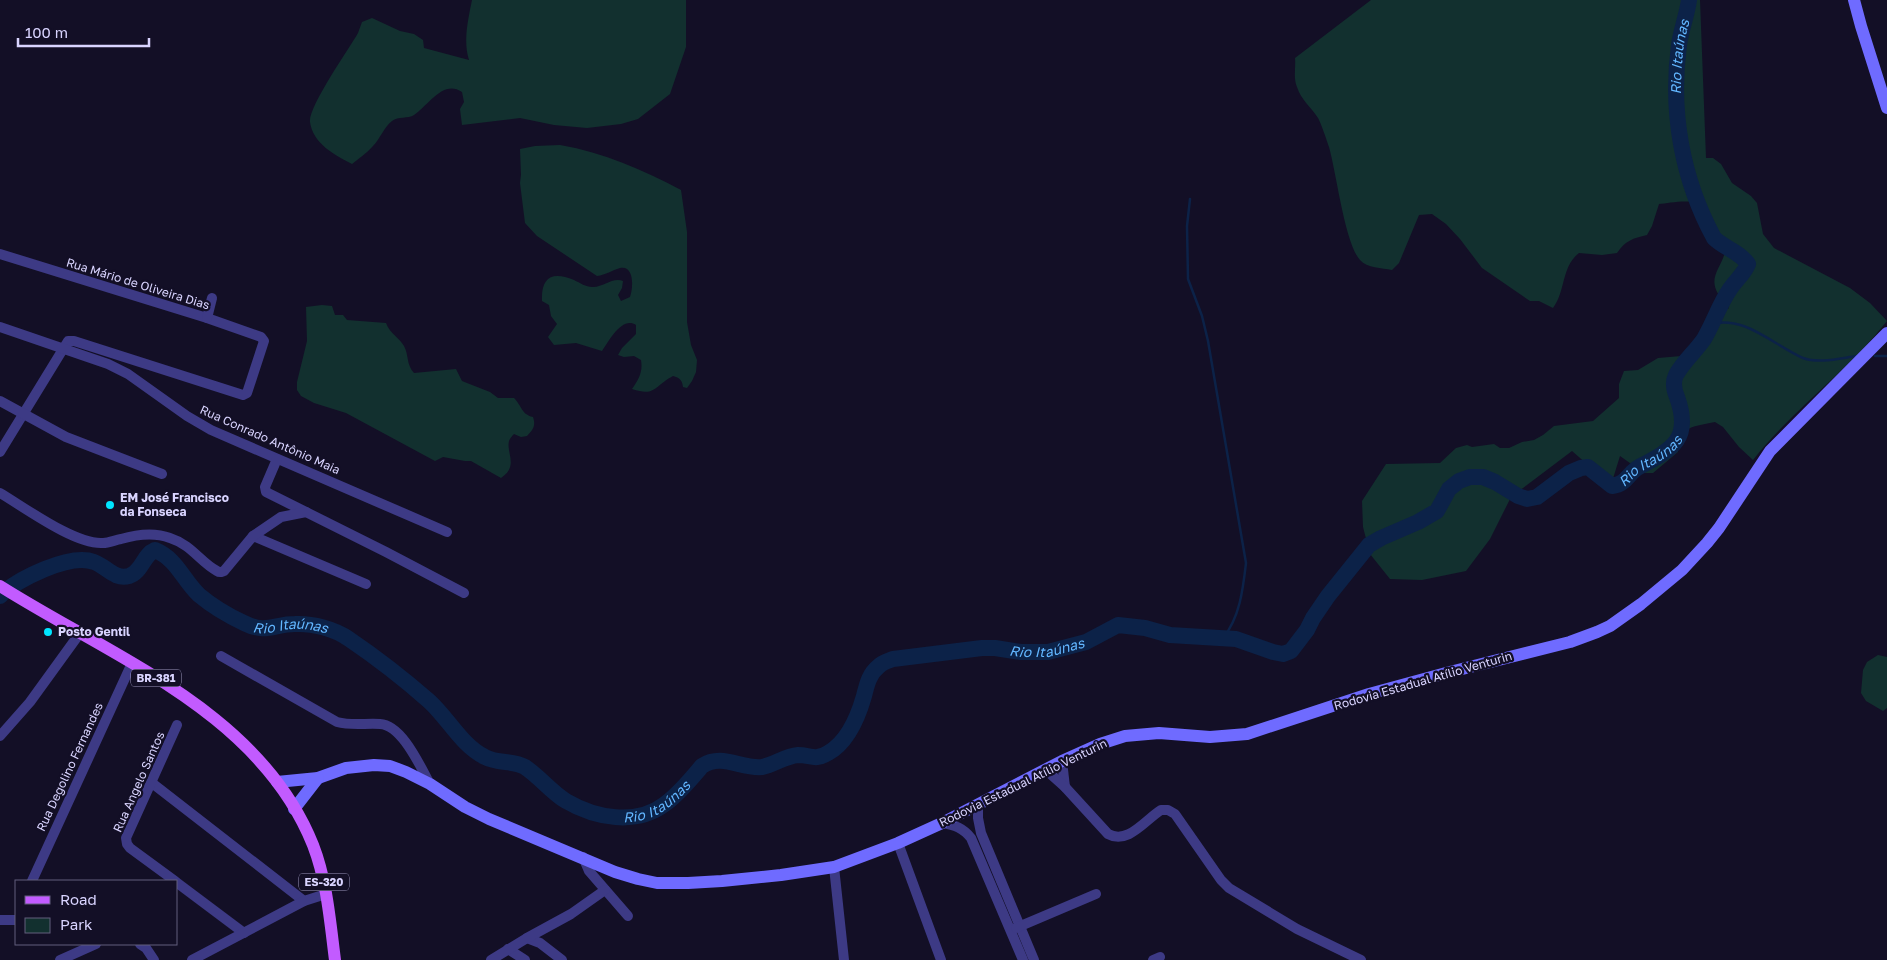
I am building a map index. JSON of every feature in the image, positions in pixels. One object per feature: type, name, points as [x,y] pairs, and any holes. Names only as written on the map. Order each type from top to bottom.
[{"type":"main road","points":[[1854,0],[1887,108]]},
{"type":"main road","name":"Rodovia Estadual Atílio Venturin","points":[[277,782],[318,778],[346,768],[374,765],[390,766],[430,784],[465,807],[489,819],[615,872],[656,883],[742,879],[834,867],[898,843],[942,823],[1062,761],[1100,744],[1125,736],[1142,733],[1210,737],[1247,734],[1370,694],[1570,642],[1610,626],[1641,604],[1682,570],[1719,528],[1770,451],[1887,333]]},
{"type":"main road","name":"BR-381","points":[[0,586],[183,694],[229,729],[249,749],[277,782],[294,809]]},
{"type":"main road","points":[[294,809],[318,778]]},
{"type":"main road","name":"ES-320","points":[[294,809],[313,844],[326,894],[335,960]]},
{"type":"street","name":"Rua Mário de Oliveira Dias","points":[[0,254],[207,318],[261,337],[264,343],[248,393],[241,395],[74,341],[68,342],[62,348]]},
{"type":"street","points":[[207,318],[212,298]]},
{"type":"street","name":"Rua Conrado Antônio Maia","points":[[0,328],[108,364],[128,374],[187,416],[211,430],[447,532]]},
{"type":"street","points":[[0,452],[24,416],[62,348]]},
{"type":"street","points":[[0,402],[66,437],[162,474]]},
{"type":"street","points":[[277,459],[265,487],[266,492],[464,593]]},
{"type":"street","points":[[0,493],[78,538],[102,543],[144,534],[160,534],[173,538],[192,550],[218,572],[224,572],[253,536],[281,518],[306,512]]},
{"type":"street","points":[[253,536],[366,584]]},
{"type":"street","points":[[0,736],[19,716],[80,633]]},
{"type":"street","points":[[221,656],[337,722],[355,725],[389,725],[412,750],[430,784]]},
{"type":"street","name":"Rua Degolino Fernandes","points":[[32,880],[132,663]]},
{"type":"street","name":"Rua Angelo Santos","points":[[173,880],[130,848],[126,838],[177,725]]},
{"type":"street","points":[[1062,761],[1065,787]]},
{"type":"street","points":[[1046,770],[1114,838],[1128,835],[1162,810],[1168,810],[1175,814],[1220,880],[1229,888],[1297,928],[1360,960]]},
{"type":"street","points":[[152,783],[304,901]]},
{"type":"street","points":[[978,804],[981,833],[1016,928],[1023,960]]},
{"type":"street","points":[[942,823],[956,825],[966,831],[971,838],[1034,960]]},
{"type":"street","points":[[898,843],[941,960]]},
{"type":"street","points":[[583,858],[589,871],[628,916]]},
{"type":"street","points":[[834,867],[844,960]]},
{"type":"street","points":[[178,884],[244,933]]},
{"type":"street","points":[[491,960],[570,914],[605,890]]},
{"type":"street","points":[[192,960],[304,901],[326,894]]},
{"type":"street","points":[[1016,928],[1096,894]]},
{"type":"street","points":[[0,920],[15,919]]},
{"type":"street","points":[[527,938],[540,943],[562,960]]},
{"type":"street","points":[[60,960],[94,945]]},
{"type":"street","points":[[142,945],[146,948],[154,960]]},
{"type":"street","points":[[508,949],[525,960]]},
{"type":"green space","points":[[472,0],[686,0],[686,47],[670,94],[638,119],[621,124],[587,128],[554,125],[520,118],[462,125],[460,109],[464,102],[462,92],[448,89],[436,95],[414,115],[392,121],[371,149],[352,164],[332,153],[320,143],[312,130],[311,115],[322,91],[358,33],[362,22],[372,18],[400,31],[414,34],[423,40],[424,48],[469,60],[466,38]]},
{"type":"green space","points":[[1371,0],[1700,0],[1706,158],[1713,158],[1721,164],[1732,183],[1751,196],[1757,203],[1763,234],[1774,248],[1850,288],[1870,303],[1887,321],[1855,357],[1785,424],[1753,460],[1739,447],[1723,427],[1715,422],[1694,427],[1684,432],[1679,443],[1678,452],[1653,473],[1644,473],[1620,456],[1611,485],[1572,451],[1511,497],[1490,539],[1466,571],[1422,580],[1390,579],[1370,554],[1363,527],[1362,501],[1386,464],[1440,463],[1456,448],[1467,445],[1472,447],[1494,444],[1500,448],[1509,448],[1522,442],[1534,440],[1554,426],[1593,421],[1619,398],[1619,384],[1624,371],[1638,370],[1658,358],[1693,355],[1713,323],[1729,308],[1720,297],[1714,281],[1727,242],[1707,223],[1703,208],[1700,205],[1690,202],[1659,204],[1647,235],[1630,241],[1617,253],[1602,255],[1579,253],[1569,265],[1560,294],[1553,308],[1539,301],[1530,301],[1482,268],[1460,239],[1446,224],[1432,214],[1419,215],[1399,263],[1392,270],[1363,263],[1355,252],[1345,224],[1332,158],[1322,128],[1318,118],[1297,87],[1295,58]]},
{"type":"green space","points":[[560,145],[592,152],[622,163],[652,175],[681,190],[687,232],[687,322],[691,345],[697,360],[696,372],[687,388],[683,387],[681,381],[673,376],[651,391],[646,392],[632,389],[640,375],[641,360],[634,356],[624,357],[618,355],[622,348],[636,334],[636,325],[631,323],[616,331],[602,351],[576,343],[554,345],[548,337],[557,324],[551,316],[549,305],[542,301],[543,286],[549,278],[554,276],[566,277],[585,286],[592,287],[615,280],[623,281],[618,295],[621,301],[630,297],[632,289],[631,274],[625,268],[597,276],[537,236],[525,223],[520,183],[520,149]]},
{"type":"green space","points":[[332,306],[335,315],[343,315],[347,320],[386,323],[404,346],[414,373],[456,369],[462,381],[490,392],[498,398],[514,398],[524,412],[533,417],[534,425],[527,436],[521,437],[514,434],[510,439],[511,464],[506,473],[501,478],[471,461],[443,457],[435,461],[346,413],[314,403],[301,396],[297,390],[297,382],[307,341],[306,307]]},
{"type":"green space","points":[[1878,655],[1887,657],[1887,708],[1883,711],[1866,701],[1861,693],[1863,670],[1867,662]]},
{"type":"waterway","name":"Rio Itaúnas","points":[[0,596],[31,575],[58,564],[72,561],[84,560],[94,562],[114,574],[124,577],[129,576],[137,571],[151,552],[155,550],[163,554],[174,564],[199,595],[209,603],[244,623],[258,628],[302,624],[323,627],[343,635],[390,669],[429,701],[462,739],[477,752],[495,761],[516,763],[525,767],[555,793],[577,807],[590,812],[616,817],[629,817],[654,811],[670,800],[702,766],[709,762],[724,761],[762,767],[793,756],[816,757],[828,753],[847,736],[859,712],[873,672],[882,664],[893,659],[982,648],[1021,652],[1048,652],[1086,642],[1118,625],[1145,628],[1170,635],[1236,639],[1283,654],[1291,651],[1307,630],[1328,596],[1369,545],[1437,511],[1449,489],[1459,481],[1470,477],[1483,477],[1527,499],[1537,497],[1569,473],[1588,467],[1612,486],[1617,485],[1624,481],[1635,469],[1670,448],[1681,433],[1681,411],[1674,389],[1676,375],[1704,339],[1726,295],[1748,264],[1741,256],[1714,238],[1703,216],[1686,169],[1681,144],[1676,95],[1679,45],[1689,0]]},
{"type":"waterway","points":[[1190,199],[1187,226],[1188,279],[1202,316],[1208,341],[1246,563],[1237,612],[1223,638]]},
{"type":"waterway","points":[[1711,324],[1723,322],[1747,327],[1809,360],[1830,360],[1857,356]]},
{"type":"waterway","points":[[1875,356],[1887,356]]},
{"type":"place","name":"EM José Francisco da Fonseca","points":[[110,505]]},
{"type":"place","name":"Posto Gentil","points":[[48,632]]}]
